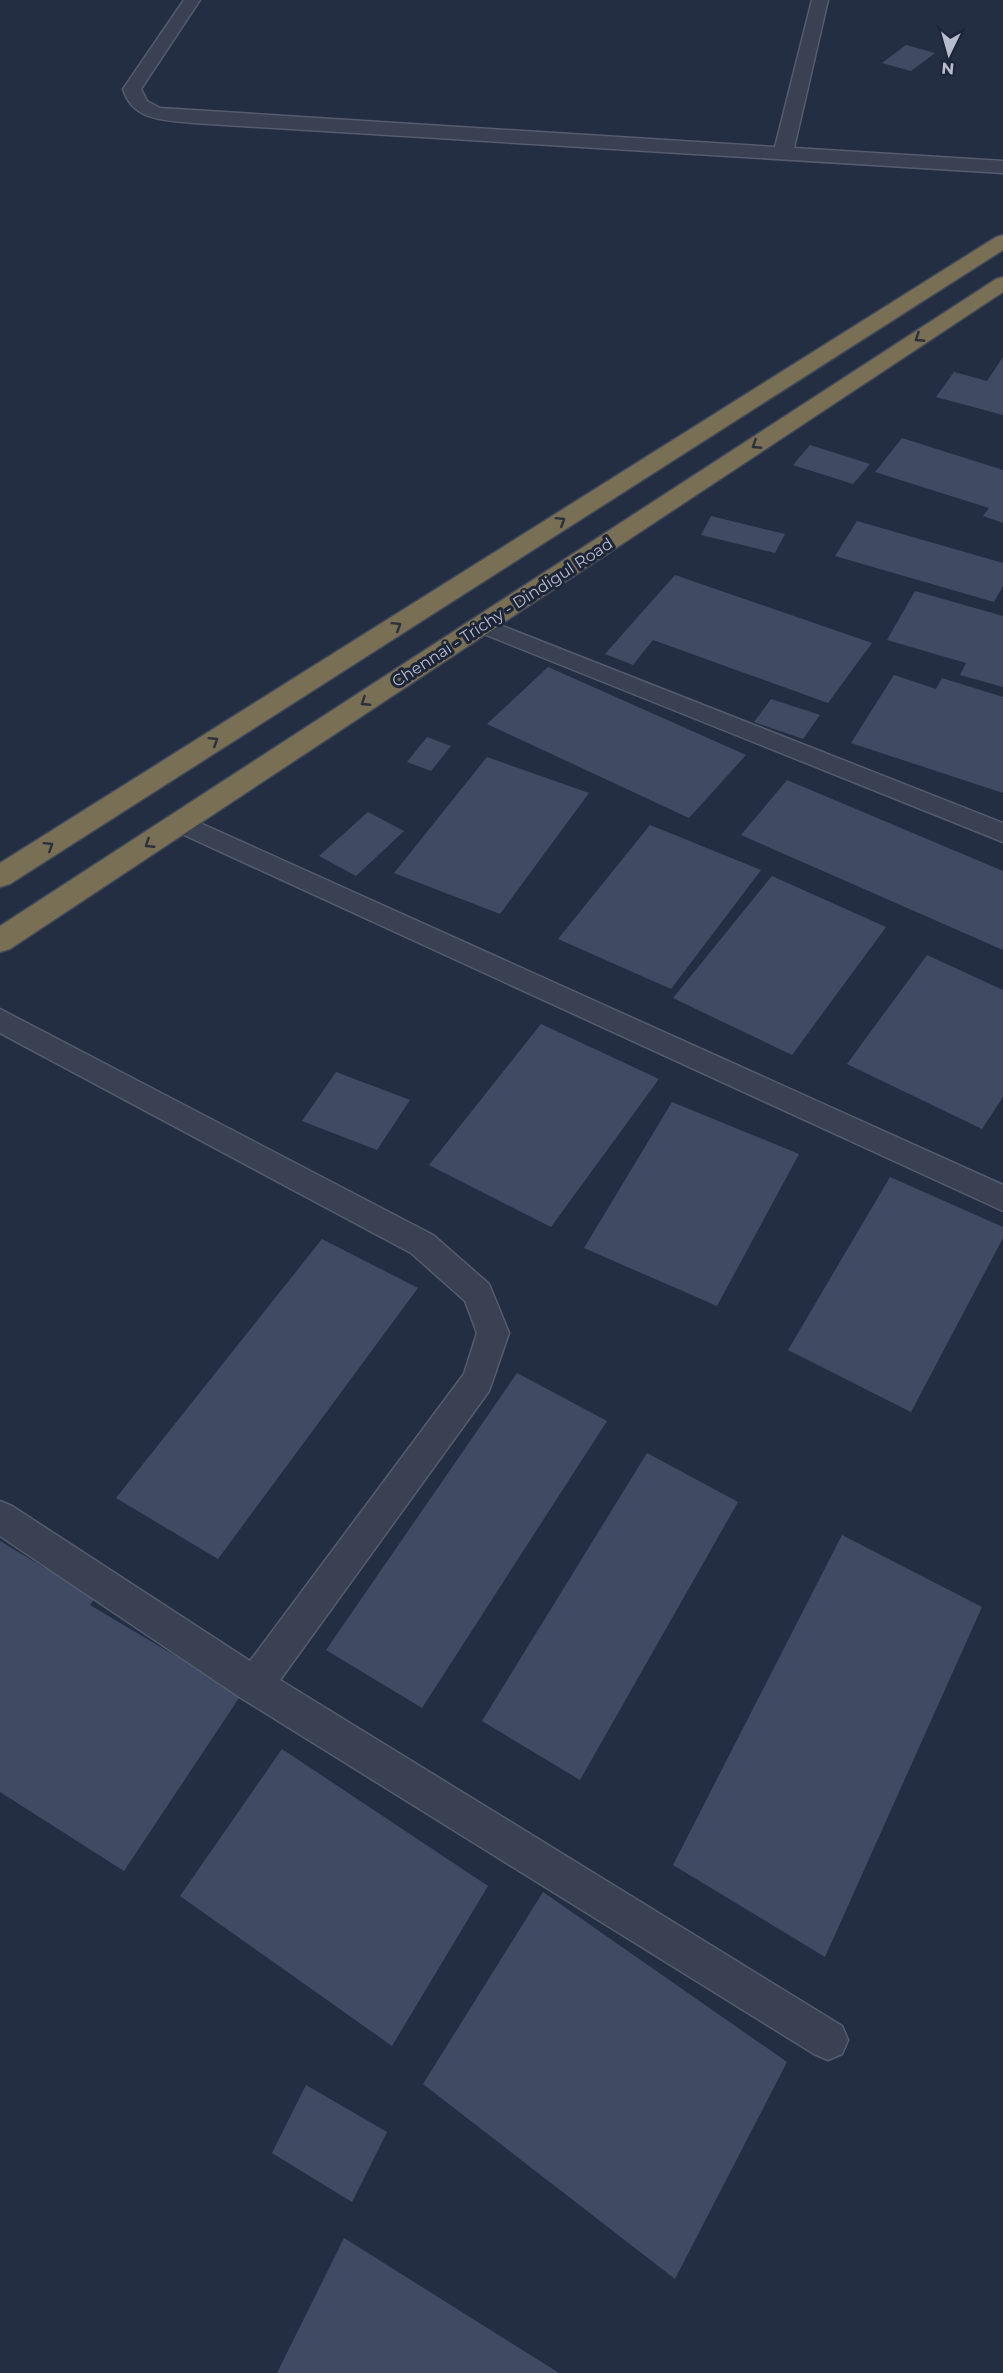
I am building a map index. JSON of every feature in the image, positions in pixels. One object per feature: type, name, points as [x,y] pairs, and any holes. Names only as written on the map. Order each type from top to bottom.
[{"type":"highway","points":[[0,877],[1003,241]]},
{"type":"highway","name":"Chennai - Trichy - Dindigul Road","points":[[0,941],[1003,283]]},
{"type":"highway","points":[[922,293],[962,310]]},
{"type":"street","points":[[192,0],[132,89],[134,100],[146,111],[193,117],[1003,167]]},
{"type":"street","points":[[783,154],[820,0]]},
{"type":"lane","points":[[482,625],[1003,833]]},
{"type":"lane","points":[[180,823],[1003,1198]]},
{"type":"lane","points":[[0,1020],[422,1244],[478,1293],[493,1334],[478,1381],[254,1685]]},
{"type":"lane","points":[[0,1518],[254,1685],[828,2040]]},
{"type":"building","points":[[906,45],[935,53],[911,71],[882,63]]},
{"type":"building","points":[[1003,357],[1003,415],[936,397],[954,372],[987,381]]},
{"type":"building","points":[[902,438],[1003,470],[1003,523],[983,516],[989,508],[875,472]]},
{"type":"building","points":[[810,445],[870,464],[853,484],[793,465]]},
{"type":"building","points":[[711,516],[785,534],[775,553],[701,535]]},
{"type":"building","points":[[857,521],[1003,563],[1003,586],[994,602],[835,556]]},
{"type":"building","points":[[675,575],[872,643],[828,703],[653,640],[633,665],[605,654]]},
{"type":"building","points":[[915,591],[1003,616],[1003,687],[960,675],[966,663],[887,640]]},
{"type":"building","points":[[548,667],[746,755],[689,818],[487,724]]},
{"type":"building","points":[[894,675],[936,689],[942,678],[1003,697],[1003,793],[851,743]]},
{"type":"building","points":[[771,699],[820,715],[803,739],[754,722]]},
{"type":"building","points":[[427,737],[451,746],[431,771],[407,762]]},
{"type":"building","points":[[487,757],[589,793],[500,914],[394,873]]},
{"type":"building","points":[[787,780],[1003,871],[1003,950],[741,835]]},
{"type":"building","points":[[368,812],[404,831],[356,876],[319,856]]},
{"type":"building","points":[[650,825],[761,870],[671,989],[558,939]]},
{"type":"building","points":[[772,876],[886,927],[792,1055],[673,998]]},
{"type":"building","points":[[927,955],[1003,990],[1003,1097],[982,1129],[847,1064]]},
{"type":"building","points":[[541,1024],[659,1079],[551,1227],[429,1165]]},
{"type":"building","points":[[336,1072],[410,1100],[377,1150],[302,1121]]},
{"type":"building","points":[[672,1102],[799,1154],[717,1306],[584,1248]]},
{"type":"building","points":[[890,1177],[1003,1227],[1003,1238],[911,1412],[788,1350]]},
{"type":"building","points":[[322,1239],[418,1288],[218,1559],[116,1498]]},
{"type":"building","points":[[517,1373],[607,1421],[422,1708],[326,1650]]},
{"type":"building","points":[[647,1453],[738,1502],[580,1780],[482,1721]]},
{"type":"building","points":[[842,1535],[982,1607],[825,1957],[673,1865]]},
{"type":"building","points":[[0,1541],[95,1598],[90,1605],[241,1695],[124,1871],[0,1792]]},
{"type":"building","points":[[282,1749],[488,1886],[392,2046],[180,1896]]},
{"type":"building","points":[[543,1892],[787,2062],[675,2279],[423,2084]]},
{"type":"building","points":[[306,2085],[387,2132],[352,2202],[272,2153]]},
{"type":"building","points":[[344,2238],[559,2373],[277,2373]]}]
